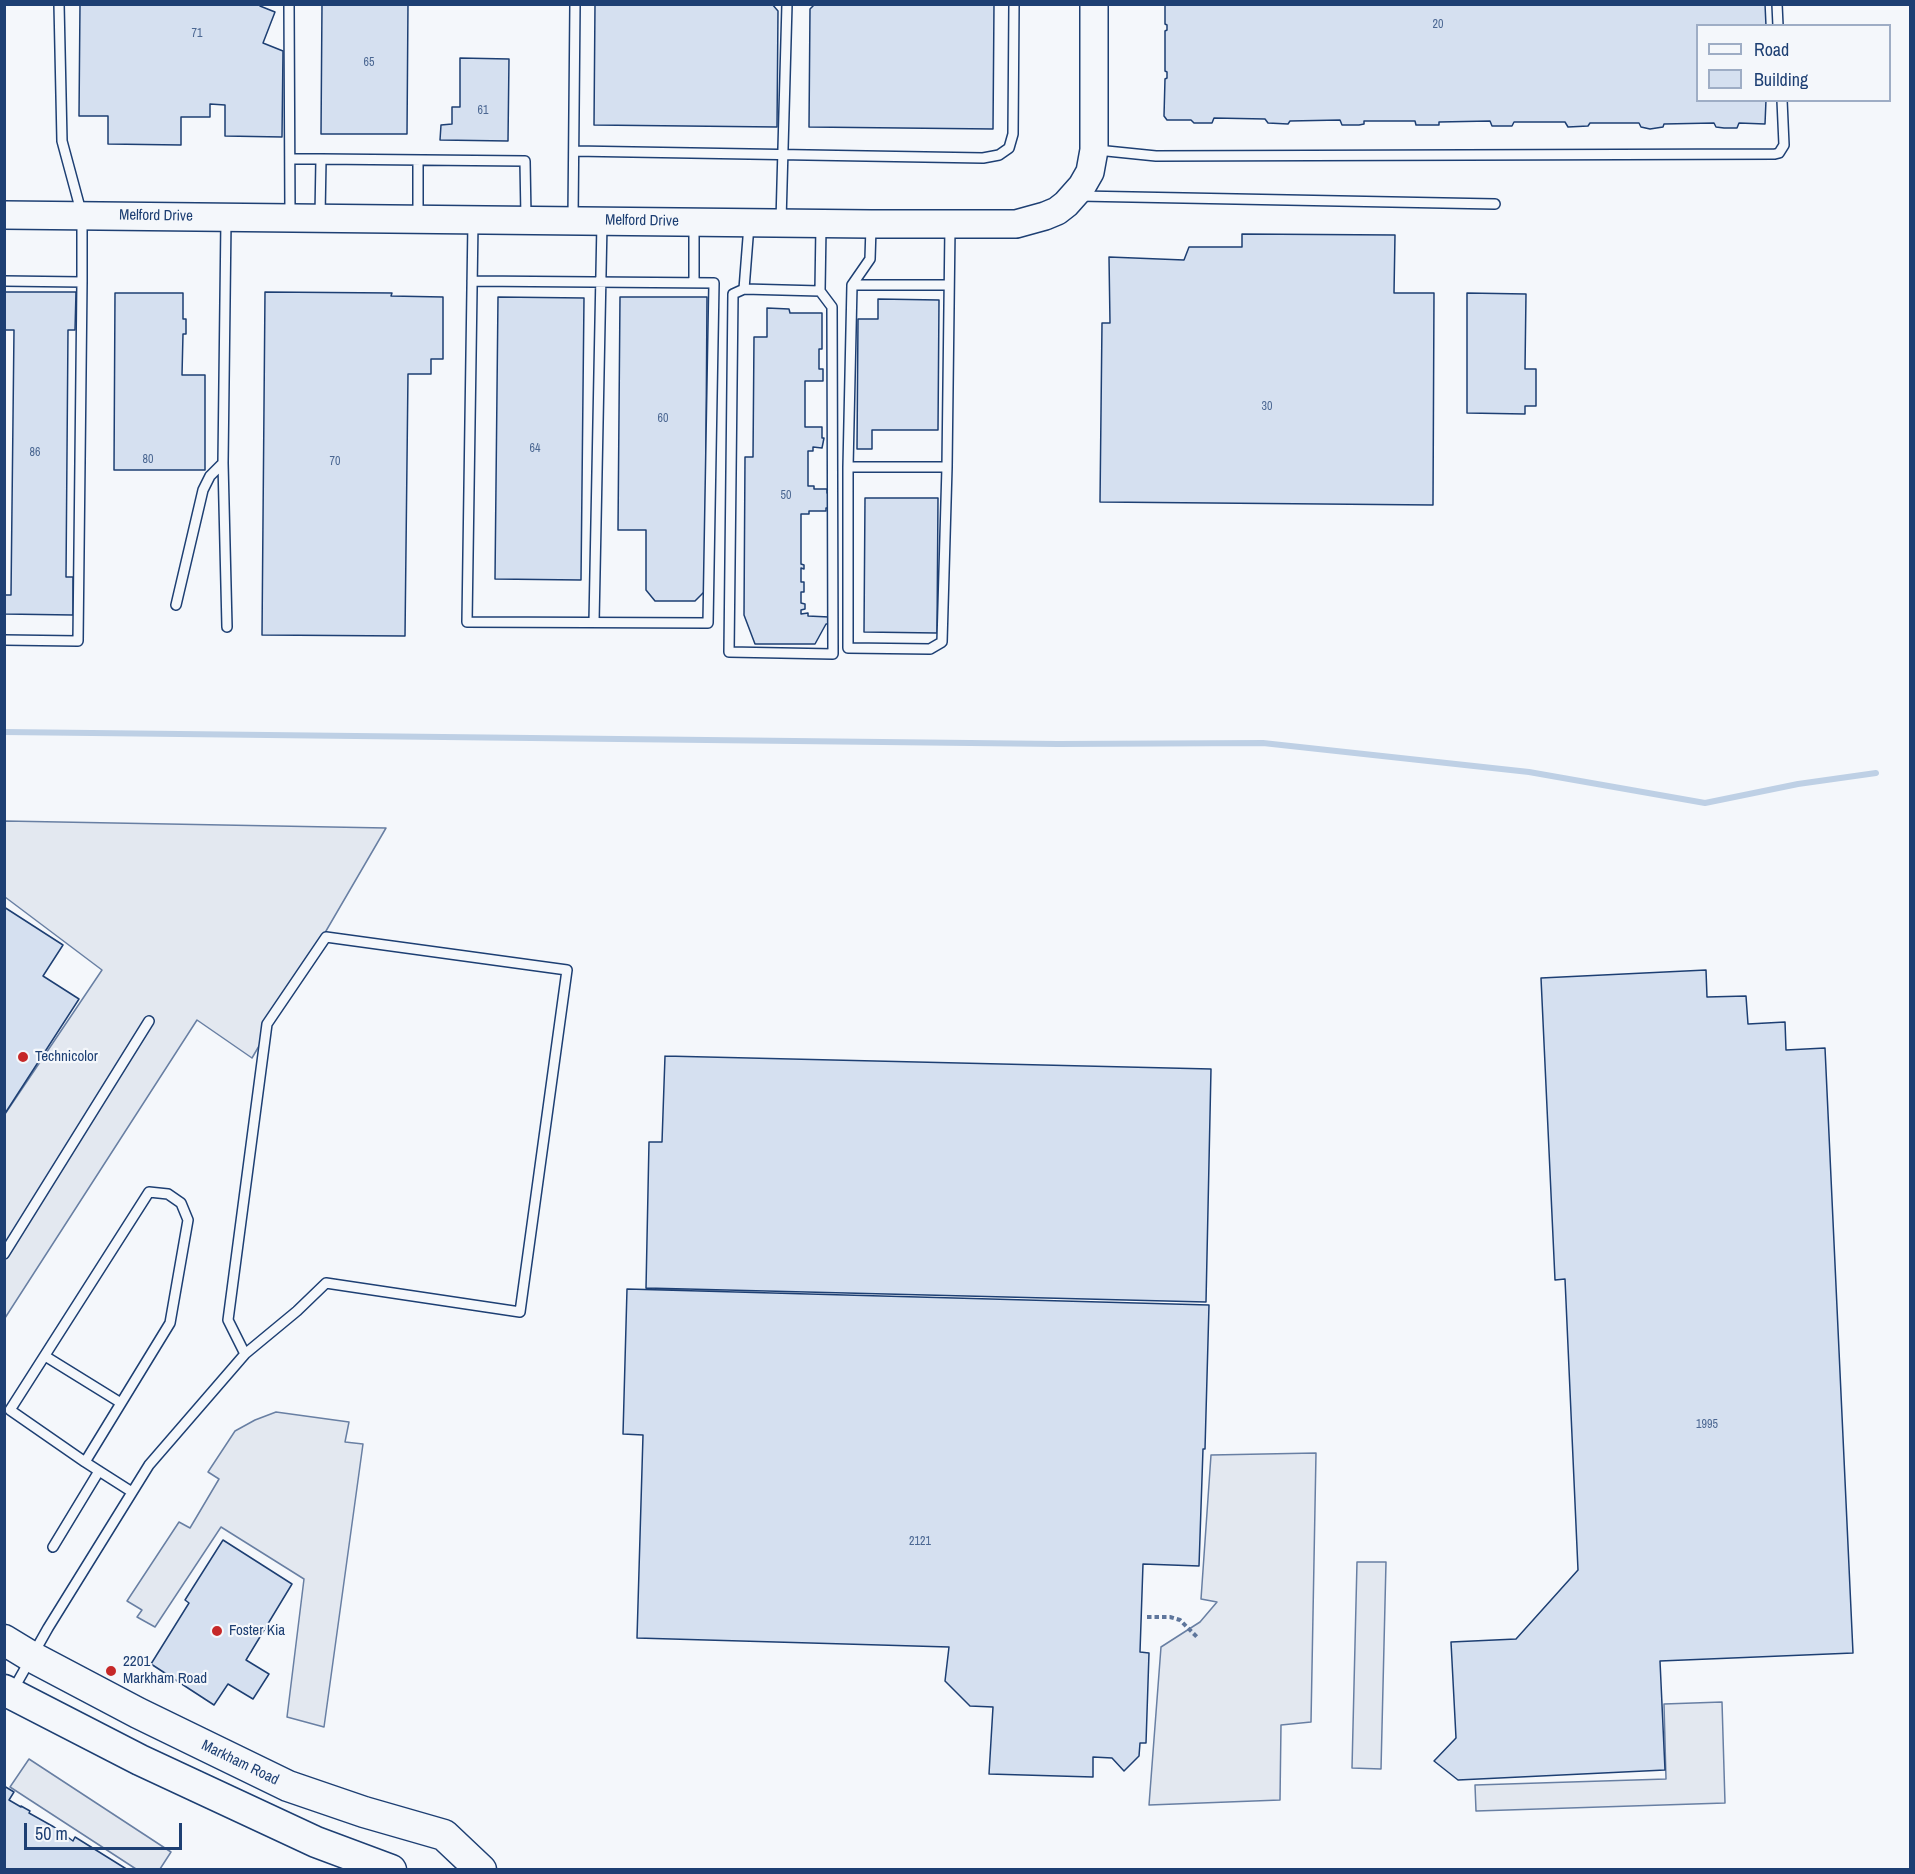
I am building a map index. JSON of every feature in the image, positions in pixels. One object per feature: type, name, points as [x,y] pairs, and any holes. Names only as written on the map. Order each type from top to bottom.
[{"type":"main road","name":"Markham Road","points":[[4,1640],[138,1713],[288,1786],[364,1812],[444,1835],[481,1869]]},
{"type":"main road","points":[[7,1695],[316,1842],[391,1869]]},
{"type":"street","name":"Melford Drive","points":[[4,215],[1016,224],[1057,211],[1082,186],[1090,172],[1094,150],[1094,4]]},
{"type":"lane","points":[[4,640],[78,641],[82,215],[62,141],[59,4]]},
{"type":"lane","points":[[289,4],[290,218]]},
{"type":"lane","points":[[573,221],[575,4]]},
{"type":"lane","points":[[781,223],[786,4]]},
{"type":"lane","points":[[574,151],[983,158],[999,155],[1009,147],[1013,134],[1014,4]]},
{"type":"lane","points":[[1777,4],[1778,24]]},
{"type":"lane","points":[[1094,150],[1156,156],[1775,154],[1783,150],[1784,145],[1782,102]]},
{"type":"lane","points":[[290,159],[525,161],[526,220]]},
{"type":"lane","points":[[320,218],[321,159]]},
{"type":"lane","points":[[418,160],[418,219]]},
{"type":"lane","points":[[1072,196],[1494,204]]},
{"type":"lane","points":[[226,217],[223,463],[227,627]]},
{"type":"lane","points":[[472,281],[714,283],[708,623],[467,622],[472,281],[473,220]]},
{"type":"lane","points":[[594,622],[602,221]]},
{"type":"lane","points":[[694,222],[694,283]]},
{"type":"lane","points":[[744,289],[749,223]]},
{"type":"lane","points":[[820,291],[744,289],[733,294],[729,652],[833,654],[832,307],[820,291],[821,223]]},
{"type":"lane","points":[[871,224],[870,259],[852,285],[848,467],[848,648],[930,650],[942,642],[950,224]]},
{"type":"lane","points":[[4,281],[82,282]]},
{"type":"lane","points":[[852,285],[949,285]]},
{"type":"lane","points":[[176,605],[203,490],[210,476],[223,463]]},
{"type":"lane","points":[[848,467],[947,467]]},
{"type":"lane","points":[[7,1695],[149,1465],[245,1354],[297,1311],[326,1283],[520,1312],[567,970],[326,937],[267,1024],[228,1320],[245,1354]]},
{"type":"lane","points":[[4,1254],[149,1021]]},
{"type":"lane","points":[[85,1462],[170,1323],[188,1220],[181,1203],[168,1194],[149,1192],[10,1410],[85,1462],[132,1492]]},
{"type":"lane","points":[[45,1356],[121,1402]]},
{"type":"lane","points":[[53,1547],[99,1471]]},
{"type":"path","points":[[1147,1617],[1170,1617],[1180,1620],[1197,1637]]},
{"type":"shaded area","points":[[5,821],[386,828],[252,1058],[197,1020],[5,1318],[5,1114],[102,970],[5,897]]},
{"type":"shaded area","points":[[276,1412],[349,1422],[345,1442],[363,1444],[324,1727],[287,1717],[304,1579],[221,1527],[155,1627],[137,1617],[142,1610],[127,1601],[179,1522],[190,1528],[219,1479],[208,1472],[235,1431]]},
{"type":"shaded area","points":[[1316,1453],[1311,1722],[1281,1725],[1280,1800],[1149,1805],[1161,1647],[1200,1622],[1217,1602],[1201,1599],[1211,1455]]},
{"type":"shaded area","points":[[1357,1562],[1386,1562],[1381,1769],[1352,1768]]},
{"type":"shaded area","points":[[1722,1702],[1725,1803],[1476,1811],[1475,1785],[1666,1779],[1664,1704]]},
{"type":"shaded area","points":[[29,1759],[171,1852],[160,1869],[136,1869],[10,1787]]},
{"type":"building","points":[[80,4],[260,4],[275,12],[263,43],[283,51],[282,137],[225,136],[225,105],[210,104],[210,117],[181,117],[181,145],[108,144],[108,116],[79,116]]},
{"type":"building","points":[[322,4],[408,4],[407,134],[321,134]]},
{"type":"building","points":[[595,4],[772,4],[778,11],[777,127],[594,125]]},
{"type":"building","points":[[815,4],[994,4],[993,129],[809,127],[810,9]]},
{"type":"building","points":[[1165,4],[1765,4],[1766,24],[1696,24],[1696,102],[1766,102],[1765,124],[1739,123],[1737,128],[1724,128],[1716,127],[1714,123],[1664,124],[1663,127],[1650,129],[1641,127],[1639,123],[1590,123],[1588,126],[1568,127],[1565,122],[1514,122],[1512,126],[1492,126],[1490,121],[1416,125],[1415,121],[1364,121],[1364,124],[1359,125],[1342,125],[1340,120],[1290,121],[1288,124],[1268,123],[1265,119],[1214,118],[1212,123],[1167,120],[1164,116],[1165,79],[1167,78],[1165,31],[1167,25],[1165,24]]},
{"type":"building","points":[[460,58],[509,59],[508,141],[440,140],[441,125],[452,124],[452,107],[460,107]]},
{"type":"building","points":[[1242,234],[1395,235],[1394,293],[1434,293],[1433,505],[1100,502],[1102,323],[1110,323],[1109,257],[1184,260],[1189,247],[1242,247]]},
{"type":"building","points":[[4,292],[76,292],[75,330],[68,330],[66,577],[73,577],[73,615],[4,614],[4,595],[11,595],[14,330],[4,330]]},
{"type":"building","points":[[265,292],[392,293],[391,296],[443,297],[443,359],[431,359],[431,374],[408,374],[405,636],[262,635]]},
{"type":"building","points":[[115,293],[183,293],[183,319],[186,319],[186,334],[183,334],[182,375],[205,375],[205,470],[114,470]]},
{"type":"building","points":[[1467,293],[1526,294],[1525,369],[1536,369],[1536,406],[1525,406],[1525,414],[1467,413]]},
{"type":"building","points":[[498,297],[584,298],[581,580],[495,579]]},
{"type":"building","points":[[620,297],[707,297],[705,591],[695,601],[655,601],[646,590],[646,530],[618,530]]},
{"type":"building","points":[[878,299],[939,300],[938,430],[872,430],[872,449],[857,449],[858,319],[878,319]]},
{"type":"building","points":[[767,308],[789,309],[790,313],[822,313],[822,349],[819,349],[819,369],[823,369],[823,381],[805,381],[805,427],[822,427],[822,438],[824,438],[822,448],[813,447],[813,451],[808,451],[808,486],[814,486],[814,489],[827,489],[827,493],[830,493],[831,508],[826,508],[826,511],[809,511],[809,514],[801,514],[801,564],[804,565],[804,569],[801,568],[801,582],[804,582],[804,592],[801,592],[801,603],[805,604],[805,609],[801,610],[801,614],[829,617],[828,624],[815,644],[755,644],[744,615],[745,457],[753,457],[754,337],[767,337]]},
{"type":"building","points":[[865,498],[938,498],[937,633],[864,632]]},
{"type":"building","name":"Technicolor","points":[[4,907],[63,945],[43,976],[79,999],[4,1115]]},
{"type":"building","points":[[1706,970],[1707,997],[1746,996],[1748,1024],[1785,1022],[1786,1050],[1825,1048],[1853,1653],[1660,1661],[1665,1770],[1458,1780],[1434,1761],[1456,1738],[1451,1642],[1516,1639],[1578,1570],[1565,1279],[1555,1280],[1541,978]]},
{"type":"building","points":[[665,1056],[1211,1069],[1206,1302],[646,1288],[649,1142],[662,1142]]},
{"type":"building","points":[[627,1289],[1209,1305],[1199,1566],[1143,1564],[1140,1652],[1149,1653],[1146,1743],[1140,1743],[1139,1756],[1124,1771],[1112,1758],[1093,1757],[1093,1777],[989,1774],[993,1707],[970,1706],[945,1681],[949,1647],[637,1638],[643,1435],[623,1434]]},
{"type":"building","name":"Foster Kia","points":[[223,1540],[292,1584],[246,1660],[269,1674],[253,1699],[228,1684],[214,1705],[151,1664],[189,1603],[185,1600]]},
{"type":"building","points":[[4,1786],[14,1792],[9,1800],[30,1811],[29,1813],[73,1841],[75,1837],[128,1870],[4,1870]]},
{"type":"waterway","points":[[4,732],[1058,744],[1263,743],[1529,772],[1705,803],[1798,784],[1876,773]]},
{"type":"place","name":"Technicolor","points":[[23,1057]]},
{"type":"place","name":"Foster Kia","points":[[217,1631]]},
{"type":"place","name":"2201 Markham Road","points":[[111,1671]]}]
